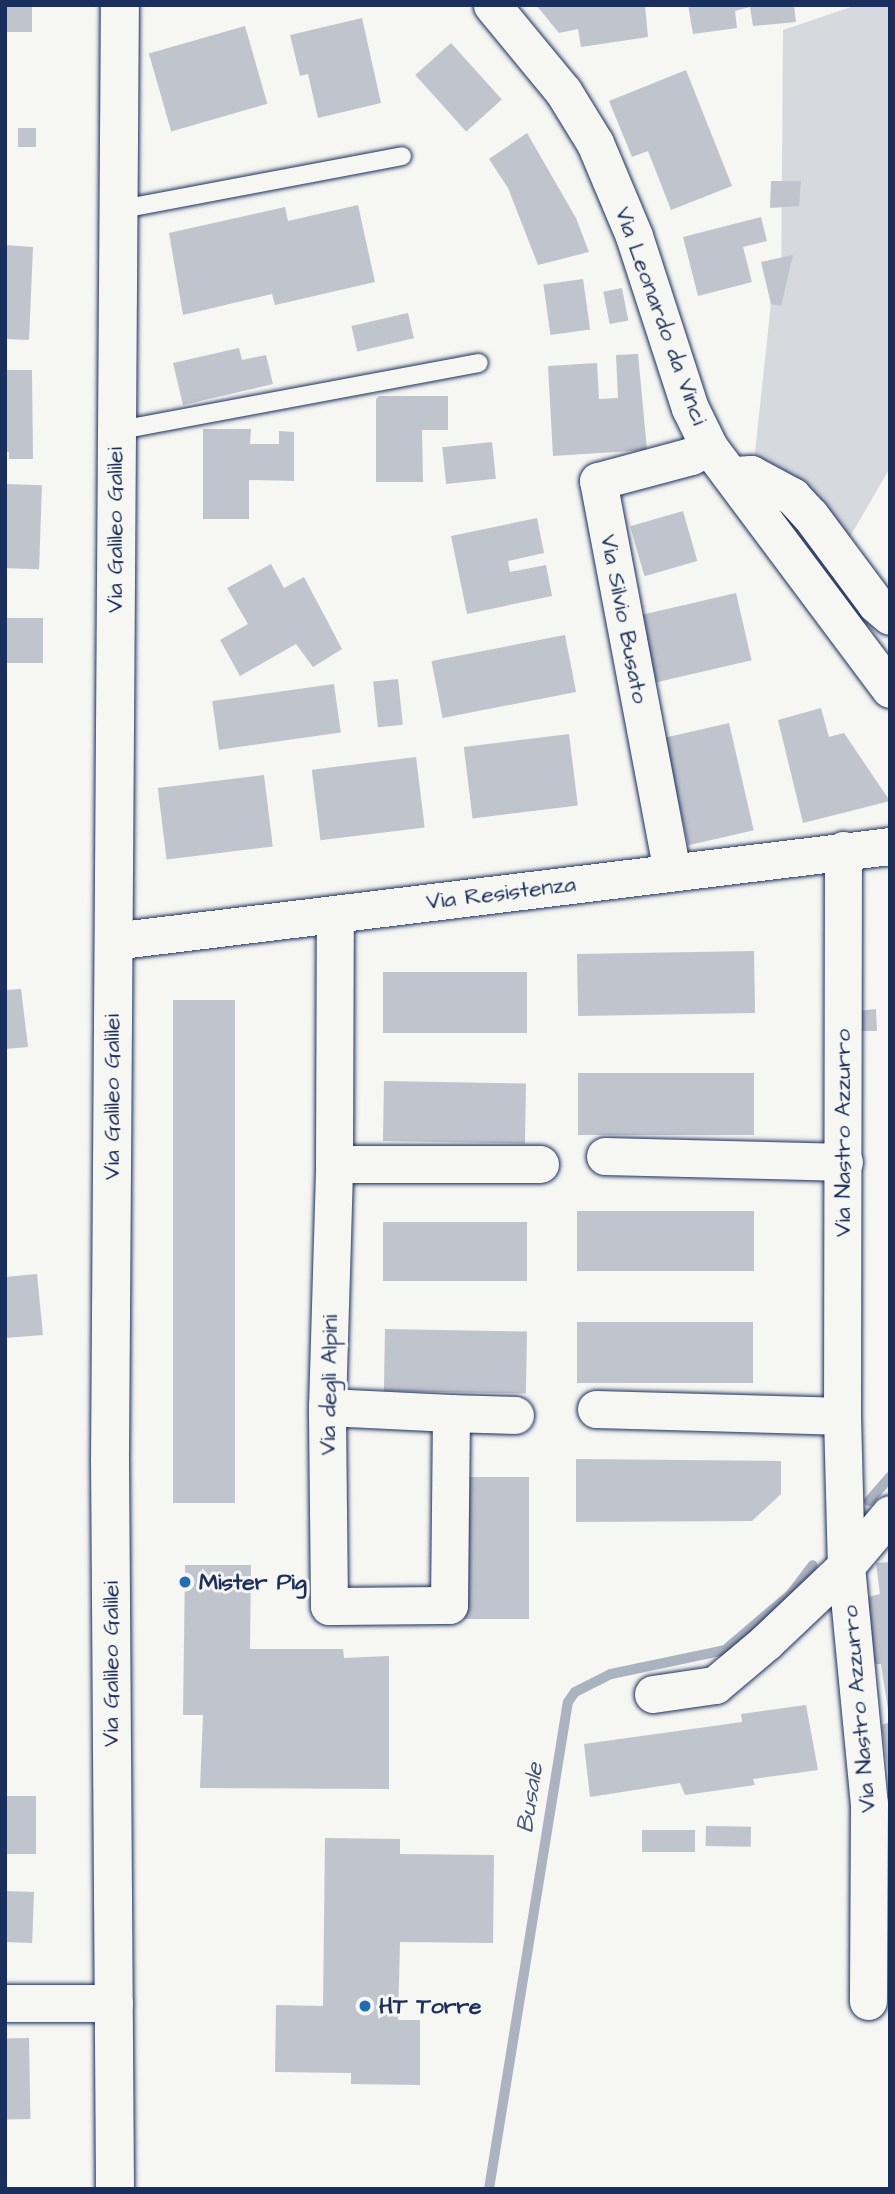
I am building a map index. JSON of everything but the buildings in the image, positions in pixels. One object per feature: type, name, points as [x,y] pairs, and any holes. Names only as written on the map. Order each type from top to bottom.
[{"type":"main road","name":"Via Galileo Galilei","points":[[115,2189],[110,1476],[115,431],[120,5]]},
{"type":"street","name":"Via Leonardo da Vinci","points":[[492,5],[564,90],[595,143],[634,236],[691,408],[709,447],[733,475],[890,689]]},
{"type":"street","name":"Via Silvio Busato","points":[[672,872],[598,481],[691,456],[709,447]]},
{"type":"street","points":[[733,475],[751,474],[792,496],[810,515],[876,604],[890,616]]},
{"type":"street","name":"Via Resistenza","points":[[113,941],[890,846]]},
{"type":"street","name":"Via Nastro Azzurro","points":[[843,850],[842,1416],[846,1566],[869,1803],[868,2001]]},
{"type":"street","name":"Via degli Alpini","points":[[335,914],[334,1164],[327,1408],[329,1606],[449,1605],[451,1413]]},
{"type":"street","name":"Via Nastro Azzurro","points":[[605,1156],[844,1162]]},
{"type":"street","points":[[334,1164],[540,1164]]},
{"type":"street","points":[[327,1408],[515,1415]]},
{"type":"street","points":[[596,1409],[842,1416]]},
{"type":"street","points":[[653,1694],[715,1685],[766,1642],[846,1566],[890,1514]]},
{"type":"street","points":[[5,2003],[114,2003]]},
{"type":"lane","points":[[117,209],[402,156]]},
{"type":"lane","points":[[115,431],[479,363]]},
{"type":"shaded area","points":[[857,5],[890,5],[890,468],[848,540],[753,471],[772,294],[781,304],[783,30]]},
{"type":"waterway","name":"Busale","points":[[869,1501],[890,1477]]},
{"type":"waterway","name":"Busale","points":[[489,2189],[568,1702],[575,1692],[611,1674],[725,1650],[791,1594],[813,1565]]},
{"type":"place","name":"Mister Pig","points":[[185,1582]]},
{"type":"place","name":"HT Torre","points":[[365,2006]]}]
